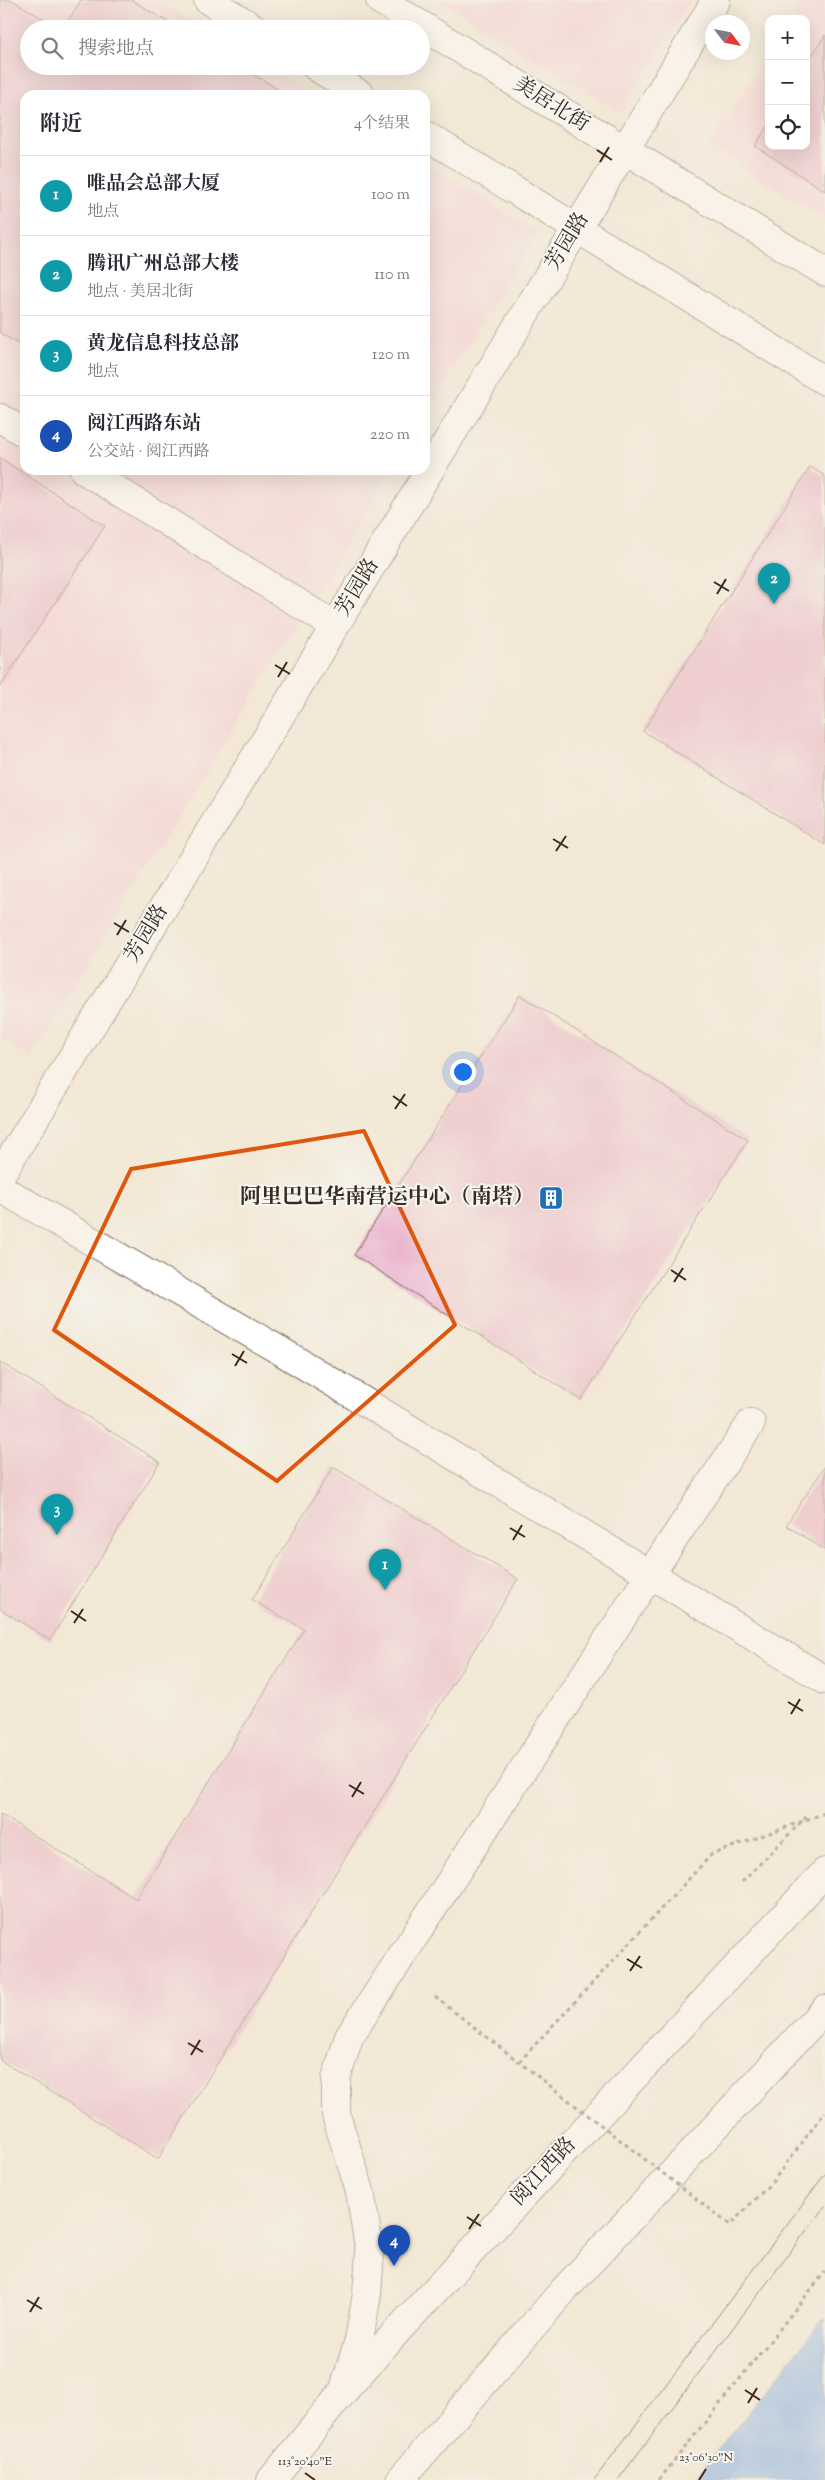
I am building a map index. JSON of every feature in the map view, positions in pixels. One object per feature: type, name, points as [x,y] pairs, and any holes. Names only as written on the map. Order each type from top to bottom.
[{"type":"street","points":[[208,0],[240,20]]},
{"type":"street","name":"美居北街","points":[[380,0],[413,20]]},
{"type":"street","name":"芳园路","points":[[430,469],[716,0]]},
{"type":"street","name":"美居北街","points":[[430,31],[825,272]]},
{"type":"street","points":[[329,75],[353,90]]},
{"type":"street","points":[[430,137],[825,381]]},
{"type":"street","points":[[0,418],[20,430]]},
{"type":"street","points":[[92,475],[335,626]]},
{"type":"street","name":"芳园路","points":[[0,1176],[426,475]]},
{"type":"street","points":[[0,1188],[279,1350],[651,1573],[825,1680]]},
{"type":"street","points":[[343,2392],[359,2340],[367,2294],[370,2253],[360,2191],[336,2115],[336,2079],[349,2037],[651,1573],[752,1423]]},
{"type":"street","name":"阅江西路","points":[[272,2480],[343,2392],[467,2255],[825,1872]]},
{"type":"street","points":[[400,2480],[563,2292],[825,2009]]},
{"type":"path","points":[[519,2062],[712,1854],[825,1813]]},
{"type":"path","points":[[742,1882],[807,1816]]},
{"type":"path","points":[[435,1997],[730,2225],[773,2181],[825,2112]]},
{"type":"path","points":[[660,2480],[825,2272]]},
{"type":"highlighted area","points":[[364,1131],[455,1325],[277,1481],[54,1330],[131,1169]]},
{"type":"shaded area","points":[[0,0],[157,0],[190,20],[20,20],[20,75],[281,75],[305,90],[20,90],[20,475],[389,475],[31,1058],[0,1039]]},
{"type":"shaded area","points":[[439,0],[692,0],[621,113]]},
{"type":"shaded area","points":[[803,0],[825,0],[825,220],[709,146],[765,59],[765,150],[810,150],[810,15],[794,15]]},
{"type":"shaded area","points":[[430,166],[538,232],[430,408]]},
{"type":"water","points":[[825,2317],[825,2480],[694,2480]]},
{"type":"building","points":[[0,0],[12,0],[45,20],[20,20],[20,75],[255,75],[279,90],[20,90],[20,345],[0,333]]},
{"type":"building","points":[[81,0],[132,0],[164,20],[69,20]]},
{"type":"building","points":[[825,35],[825,191],[755,146],[765,131],[765,150],[810,150],[810,59]]},
{"type":"building","points":[[0,458],[20,471],[20,475],[26,475],[105,526],[0,687]]},
{"type":"building","points":[[810,467],[825,476],[825,845],[643,731]]},
{"type":"building","name":"阿里巴巴华南营运中心（南塔）","points":[[520,995],[748,1140],[581,1400],[354,1255]]},
{"type":"building","points":[[0,1362],[160,1462],[50,1640],[0,1609]]},
{"type":"building","points":[[825,1466],[825,1550],[786,1525]]},
{"type":"building","points":[[333,1467],[518,1579],[158,2159],[0,2060],[0,1814],[136,1899],[304,1629],[252,1600]]},
{"type":"tram line","points":[[594,2480],[825,2174]]},
{"type":"tram line","points":[[618,2480],[825,2206]]},
{"type":"place","name":"腾讯广州总部大楼","points":[[774,604]]},
{"type":"place","name":"阿里巴巴华南营运中心（南塔）","points":[[551,1198]]},
{"type":"place","name":"黄龙信息科技总部","points":[[57,1535]]},
{"type":"place","name":"唯品会总部大厦","points":[[385,1590]]},
{"type":"place","name":"阅江西路东站","points":[[394,2266]]}]
